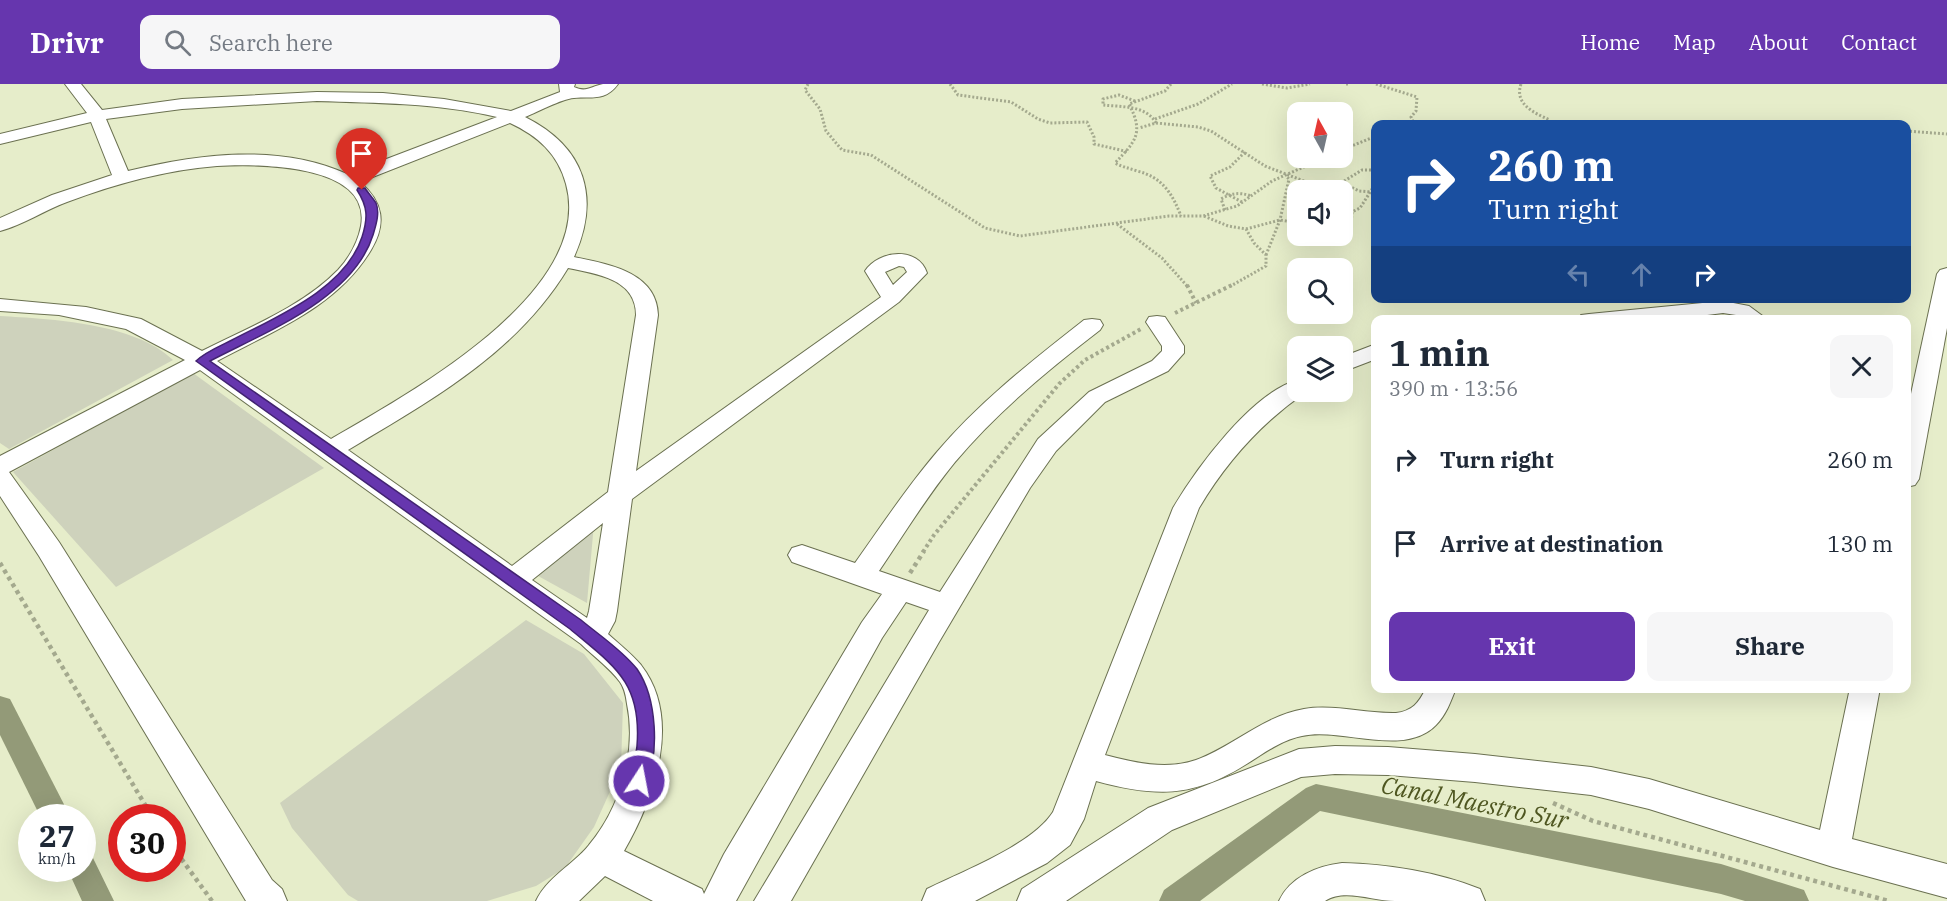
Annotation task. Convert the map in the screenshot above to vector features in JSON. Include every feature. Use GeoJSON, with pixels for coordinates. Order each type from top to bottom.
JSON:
{"type":"FeatureCollection","features":[{"type":"Feature","properties":{"kind":"street"},"geometry":{"type":"LineString","coordinates":[[73,84],[89,101],[96,114],[122,178]]}},
{"type":"Feature","properties":{"kind":"street"},"geometry":{"type":"LineString","coordinates":[[348,180],[510,117],[570,89],[595,93],[610,84]]}},
{"type":"Feature","properties":{"kind":"street"},"geometry":{"type":"LineString","coordinates":[[0,139],[96,114],[220,92],[327,85],[391,88],[446,95],[481,104],[535,130],[556,147],[576,183],[579,198],[573,237],[563,261],[526,311],[490,346],[444,381],[330,450]]}},
{"type":"Feature","properties":{"kind":"street"},"geometry":{"type":"LineString","coordinates":[[0,225],[59,199],[122,178],[174,168],[248,160],[305,166],[348,180],[362,190],[371,204],[372,219],[363,248],[351,268],[333,285],[298,310],[0,466]]}},
{"type":"Feature","properties":{"kind":"street"},"geometry":{"type":"LineString","coordinates":[[563,261],[604,270],[628,281],[646,301],[647,315],[603,611],[601,621],[591,636]]}},
{"type":"Feature","properties":{"kind":"street"},"geometry":{"type":"LineString","coordinates":[[1911,454],[1947,274]]}},
{"type":"Feature","properties":{"kind":"street"},"geometry":{"type":"LineString","coordinates":[[513,580],[622,494],[892,298]]}},
{"type":"Feature","properties":{"kind":"street"},"geometry":{"type":"LineString","coordinates":[[0,305],[58,309],[148,329],[202,361],[513,580],[591,636],[631,674],[640,692],[646,720],[645,747],[639,781],[625,818],[601,857],[567,898]]}},
{"type":"Feature","properties":{"kind":"street"},"geometry":{"type":"LineString","coordinates":[[1666,315],[1723,307],[1742,310],[1750,315]]}},
{"type":"Feature","properties":{"kind":"street"},"geometry":{"type":"LineString","coordinates":[[772,901],[946,605],[1047,446],[1098,397],[1160,366],[1173,353],[1173,346],[1157,322]]}},
{"type":"Feature","properties":{"kind":"street"},"geometry":{"type":"LineString","coordinates":[[861,576],[920,490],[975,425],[1027,375],[1092,325]]}},
{"type":"Feature","properties":{"kind":"street"},"geometry":{"type":"LineString","coordinates":[[1353,360],[1371,353]]}},
{"type":"Feature","properties":{"kind":"street"},"geometry":{"type":"LineString","coordinates":[[940,901],[1035,852],[1058,834],[1067,819],[1086,764],[1179,527],[1201,482],[1240,432],[1274,402],[1287,394]]}},
{"type":"Feature","properties":{"kind":"street"},"geometry":{"type":"LineString","coordinates":[[0,477],[49,549],[260,892],[269,901]]}},
{"type":"Feature","properties":{"kind":"street"},"geometry":{"type":"LineString","coordinates":[[802,555],[899,591],[946,605]]}},
{"type":"Feature","properties":{"kind":"street"},"geometry":{"type":"LineString","coordinates":[[718,901],[736,865],[872,630],[899,591]]}},
{"type":"Feature","properties":{"kind":"street"},"geometry":{"type":"LineString","coordinates":[[1086,764],[1159,780],[1182,778],[1208,769],[1282,729],[1305,722],[1330,721],[1379,726],[1408,725],[1429,712],[1438,693]]}},
{"type":"Feature","properties":{"kind":"street"},"geometry":{"type":"LineString","coordinates":[[1833,850],[1864,693]]}},
{"type":"Feature","properties":{"kind":"street"},"geometry":{"type":"LineString","coordinates":[[1035,901],[1160,819],[1299,763],[1335,760],[1464,767],[1591,781],[1649,794],[1833,850],[1947,881]]}},
{"type":"Feature","properties":{"kind":"street"},"geometry":{"type":"LineString","coordinates":[[601,857],[689,901]]}},
{"type":"Feature","properties":{"kind":"street"},"geometry":{"type":"LineString","coordinates":[[1297,901],[1329,881],[1354,880],[1467,901]]}},
{"type":"Feature","properties":{"kind":"path"},"geometry":{"type":"LineString","coordinates":[[808,84],[805,90],[820,109],[826,131],[842,150],[871,155],[985,228],[1020,236],[1116,223],[1203,216],[1242,202],[1272,180],[1302,168]]}},
{"type":"Feature","properties":{"kind":"path"},"geometry":{"type":"LineString","coordinates":[[950,84],[959,96],[1005,100],[1024,107],[1035,118],[1048,123],[1087,122],[1094,137],[1094,144],[1104,149],[1121,149],[1128,152]]}},
{"type":"Feature","properties":{"kind":"path"},"geometry":{"type":"LineString","coordinates":[[1139,128],[1129,104],[1165,91],[1171,84]]}},
{"type":"Feature","properties":{"kind":"path"},"geometry":{"type":"LineString","coordinates":[[1181,216],[1169,187],[1143,172],[1124,169],[1115,163],[1128,152],[1139,128],[1190,108],[1232,84]]}},
{"type":"Feature","properties":{"kind":"path"},"geometry":{"type":"LineString","coordinates":[[1262,84],[1287,88],[1311,84]]}},
{"type":"Feature","properties":{"kind":"path"},"geometry":{"type":"LineString","coordinates":[[1376,84],[1417,96],[1416,111],[1411,117],[1412,120]]}},
{"type":"Feature","properties":{"kind":"path"},"geometry":{"type":"LineString","coordinates":[[1521,84],[1518,88],[1519,99],[1533,112],[1550,120]]}},
{"type":"Feature","properties":{"kind":"path"},"geometry":{"type":"LineString","coordinates":[[1135,101],[1119,95],[1103,99],[1103,105],[1123,106],[1131,110],[1148,112],[1156,121],[1210,130],[1261,164],[1285,176],[1301,180]]}},
{"type":"Feature","properties":{"kind":"path"},"geometry":{"type":"LineString","coordinates":[[1911,131],[1947,134]]}},
{"type":"Feature","properties":{"kind":"path"},"geometry":{"type":"LineString","coordinates":[[1353,145],[1371,138]]}},
{"type":"Feature","properties":{"kind":"path"},"geometry":{"type":"LineString","coordinates":[[1242,202],[1216,188],[1210,177],[1230,167],[1245,153]]}},
{"type":"Feature","properties":{"kind":"path"},"geometry":{"type":"LineString","coordinates":[[1349,180],[1360,169],[1371,168]]}},
{"type":"Feature","properties":{"kind":"path"},"geometry":{"type":"LineString","coordinates":[[1266,255],[1280,220],[1289,179],[1285,176]]}},
{"type":"Feature","properties":{"kind":"path"},"geometry":{"type":"LineString","coordinates":[[1353,189],[1359,192],[1371,192]]}},
{"type":"Feature","properties":{"kind":"path"},"geometry":{"type":"LineString","coordinates":[[1353,212],[1360,208],[1371,192]]}},
{"type":"Feature","properties":{"kind":"path"},"geometry":{"type":"LineString","coordinates":[[1225,210],[1221,199],[1227,194],[1244,193],[1252,196]]}},
{"type":"Feature","properties":{"kind":"path"},"geometry":{"type":"LineString","coordinates":[[1246,229],[1280,220],[1287,221]]}},
{"type":"Feature","properties":{"kind":"path"},"geometry":{"type":"LineString","coordinates":[[1116,223],[1172,265],[1192,291],[1196,303]]}},
{"type":"Feature","properties":{"kind":"path"},"geometry":{"type":"LineString","coordinates":[[0,562],[145,804]]}},
{"type":"Feature","properties":{"kind":"path"},"geometry":{"type":"LineString","coordinates":[[1550,802],[1593,821],[1889,901]]}},
{"type":"Feature","properties":{"kind":"path"},"geometry":{"type":"LineString","coordinates":[[186,865],[212,901]]}},
{"type":"Feature","properties":{"kind":"green space"},"geometry":{"type":"Polygon","coordinates":[[[0,316],[67,321],[115,331],[157,348],[173,360],[9,449],[0,443],[0,316]]]}},
{"type":"Feature","properties":{"kind":"green space"},"geometry":{"type":"Polygon","coordinates":[[[193,373],[324,468],[116,587],[13,472],[193,373]]]}},
{"type":"Feature","properties":{"kind":"green space"},"geometry":{"type":"Polygon","coordinates":[[[594,523],[587,603],[531,572],[594,523]]]}},
{"type":"Feature","properties":{"kind":"green space"},"geometry":{"type":"Polygon","coordinates":[[[526,620],[584,654],[623,703],[621,767],[594,827],[565,868],[536,886],[487,901],[358,901],[348,895],[292,828],[280,803],[526,620]]]}},
{"type":"Feature","properties":{"kind":"waterway","name":"Canal Maestro Sur"},"geometry":{"type":"LineString","coordinates":[[0,707],[49,804]]}},
{"type":"Feature","properties":{"kind":"waterway","name":"Canal Maestro Sur"},"geometry":{"type":"LineString","coordinates":[[1175,901],[1316,797],[1721,879],[1793,901]]}},
{"type":"Feature","properties":{"kind":"waterway","name":"Canal Maestro Sur"},"geometry":{"type":"LineString","coordinates":[[89,882],[98,901]]}},
{"type":"Feature","properties":{"kind":"route"},"geometry":{"type":"LineString","coordinates":[[362,190],[371,204],[372,219],[363,248],[351,268],[333,285],[298,310],[202,361],[591,636],[616,658],[631,674],[640,692],[646,720],[645,747],[639,781]]}}]}
